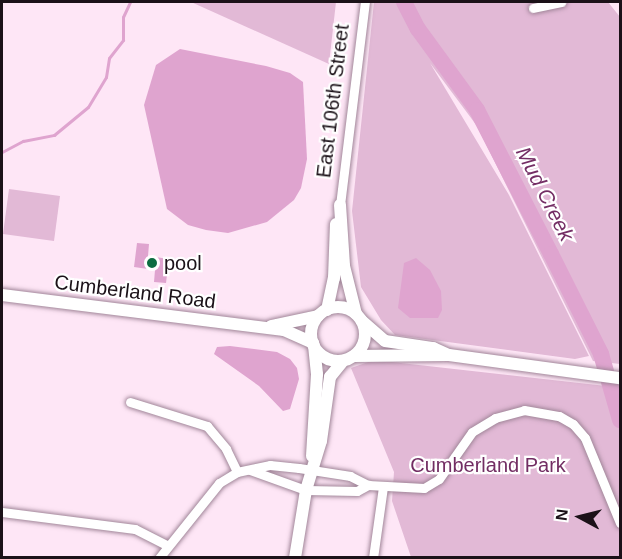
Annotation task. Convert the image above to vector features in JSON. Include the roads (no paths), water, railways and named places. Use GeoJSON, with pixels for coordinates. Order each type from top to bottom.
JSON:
{"type":"FeatureCollection","features":[{"type":"Feature","properties":{"kind":"main road","name":"East 106th Street"},"geometry":{"type":"LineString","coordinates":[[322,313],[334,278],[334,230],[340,205]]}},
{"type":"Feature","properties":{"kind":"main road","name":"East 106th Street"},"geometry":{"type":"LineString","coordinates":[[340,205],[344,266],[359,317]]}},
{"type":"Feature","properties":{"kind":"main road","name":"Cumberland Road"},"geometry":{"type":"LineString","coordinates":[[2,296],[264,327],[292,332],[313,345]]}},
{"type":"Feature","properties":{"kind":"main road"},"geometry":{"type":"LineString","coordinates":[[311,469],[317,374],[312,329],[322,313],[343,308],[359,317],[385,341],[433,348],[449,355]]}},
{"type":"Feature","properties":{"kind":"main road","name":"Cumberland Road"},"geometry":{"type":"LineString","coordinates":[[264,327],[322,313]]}},
{"type":"Feature","properties":{"kind":"main road"},"geometry":{"type":"LineString","coordinates":[[295,558],[306,490],[321,441],[330,377],[363,344],[359,317]]}},
{"type":"Feature","properties":{"kind":"main road"},"geometry":{"type":"LineString","coordinates":[[313,345],[326,358],[449,355],[621,378]]}},
{"type":"Feature","properties":{"kind":"street","name":"East 106th Street"},"geometry":{"type":"LineString","coordinates":[[340,205],[365,2]]}},
{"type":"Feature","properties":{"kind":"street"},"geometry":{"type":"LineString","coordinates":[[533,8],[561,2]]}},
{"type":"Feature","properties":{"kind":"street"},"geometry":{"type":"LineString","coordinates":[[130,402],[207,426],[226,449],[237,472]]}},
{"type":"Feature","properties":{"kind":"street"},"geometry":{"type":"LineString","coordinates":[[159,558],[219,483],[237,472],[270,465],[350,476],[368,485],[415,489],[434,484],[478,428],[511,412],[536,411],[566,419],[585,438],[621,522]]}},
{"type":"Feature","properties":{"kind":"street"},"geometry":{"type":"LineString","coordinates":[[250,470],[306,490],[357,491],[368,485]]}},
{"type":"Feature","properties":{"kind":"street"},"geometry":{"type":"LineString","coordinates":[[373,558],[382,487]]}},
{"type":"Feature","properties":{"kind":"street"},"geometry":{"type":"LineString","coordinates":[[2,512],[135,529],[168,546]]}},
{"type":"Feature","properties":{"kind":"waterway"},"geometry":{"type":"LineString","coordinates":[[2,152],[23,141],[54,135],[88,107],[106,77],[109,58],[123,40],[123,17],[130,2]]}},
{"type":"Feature","properties":{"kind":"waterway","name":"Mud Creek"},"geometry":{"type":"LineString","coordinates":[[404,2],[418,29],[477,110],[601,354],[620,420]]}},
{"type":"Feature","properties":{"kind":"place","name":"pool"},"geometry":{"type":"Point","coordinates":[152,263]}},
{"type":"Feature","properties":{"kind":"park label","name":"Cumberland Park"},"geometry":{"type":"Point","coordinates":[488,465]}}]}
